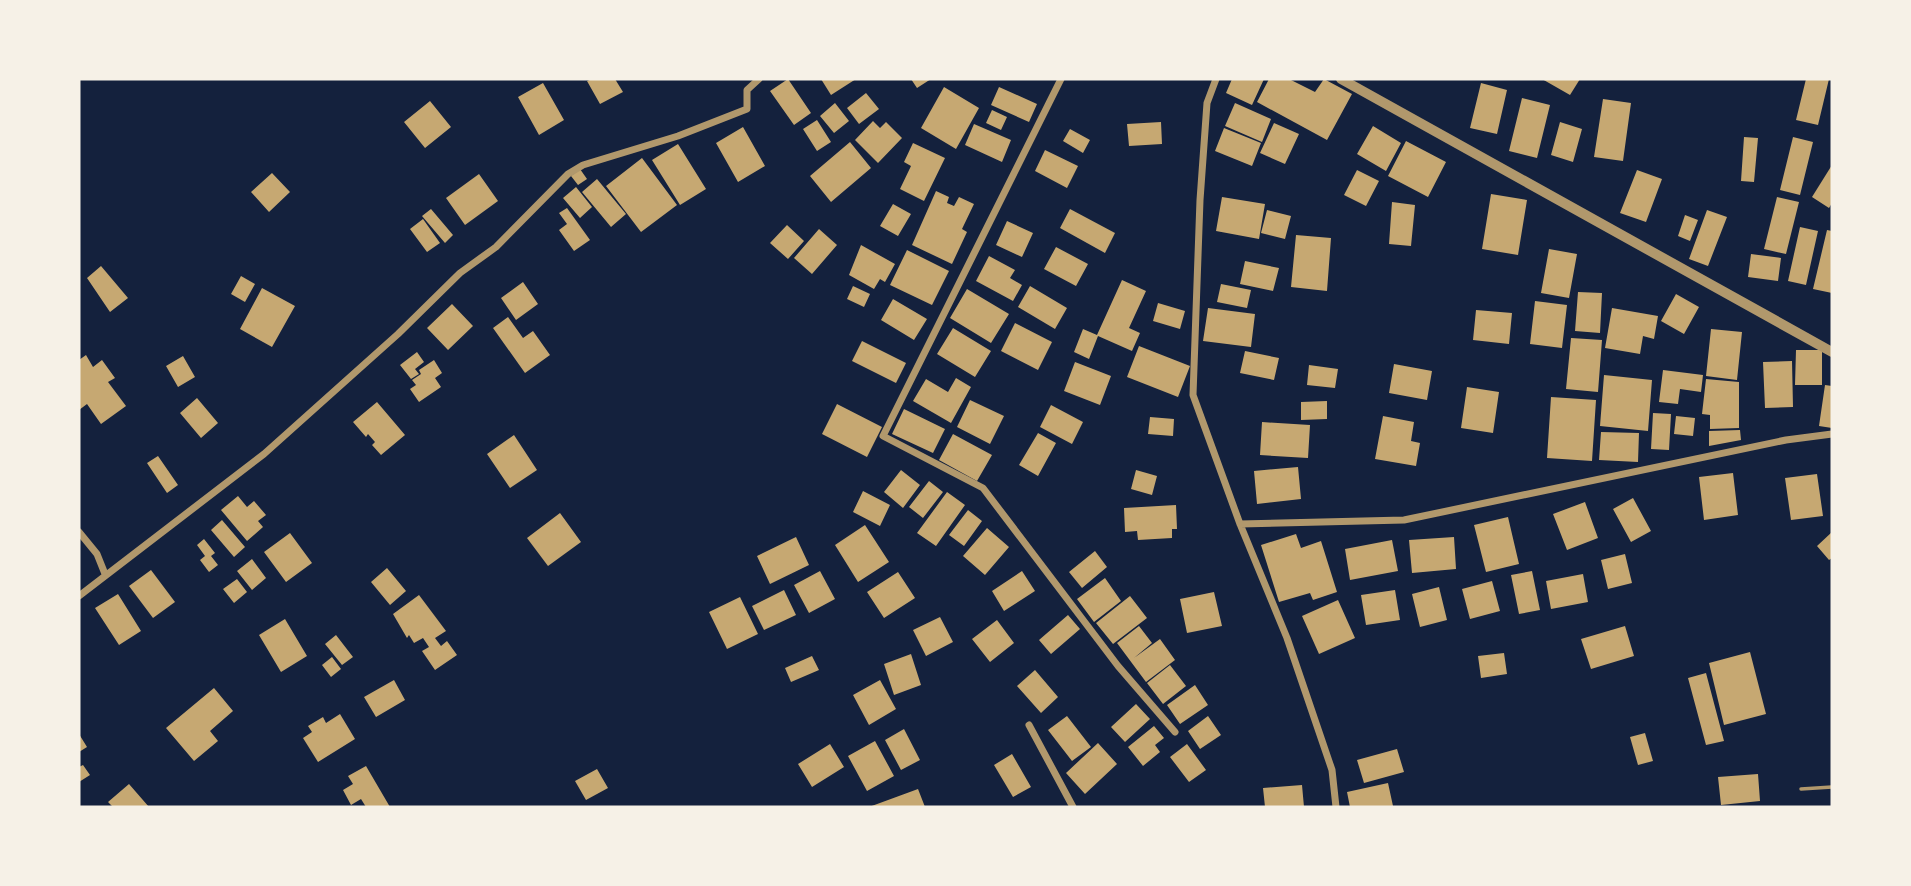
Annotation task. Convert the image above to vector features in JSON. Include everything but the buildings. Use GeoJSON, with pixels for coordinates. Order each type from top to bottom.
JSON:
{"type":"FeatureCollection","features":[{"type":"Feature","properties":{"kind":"street"},"geometry":{"type":"LineString","coordinates":[[79,596],[264,454],[398,334],[460,273],[496,247],[568,174],[583,165],[678,136],[747,109],[747,90],[759,79]]}},
{"type":"Feature","properties":{"kind":"street"},"geometry":{"type":"LineString","coordinates":[[1061,79],[883,436],[983,488],[1118,666],[1175,732]]}},
{"type":"Feature","properties":{"kind":"street"},"geometry":{"type":"LineString","coordinates":[[1216,79],[1208,103],[1200,200],[1193,395],[1240,524],[1287,638],[1332,770],[1336,807]]}},
{"type":"Feature","properties":{"kind":"street"},"geometry":{"type":"LineString","coordinates":[[1341,79],[1832,352]]}},
{"type":"Feature","properties":{"kind":"street"},"geometry":{"type":"LineString","coordinates":[[1240,524],[1404,520],[1786,440],[1832,434]]}},
{"type":"Feature","properties":{"kind":"street"},"geometry":{"type":"LineString","coordinates":[[79,532],[97,554],[105,575]]}},
{"type":"Feature","properties":{"kind":"street"},"geometry":{"type":"LineString","coordinates":[[1029,725],[1073,807]]}},
{"type":"Feature","properties":{"kind":"lane"},"geometry":{"type":"LineString","coordinates":[[1801,789],[1832,787]]}}]}
